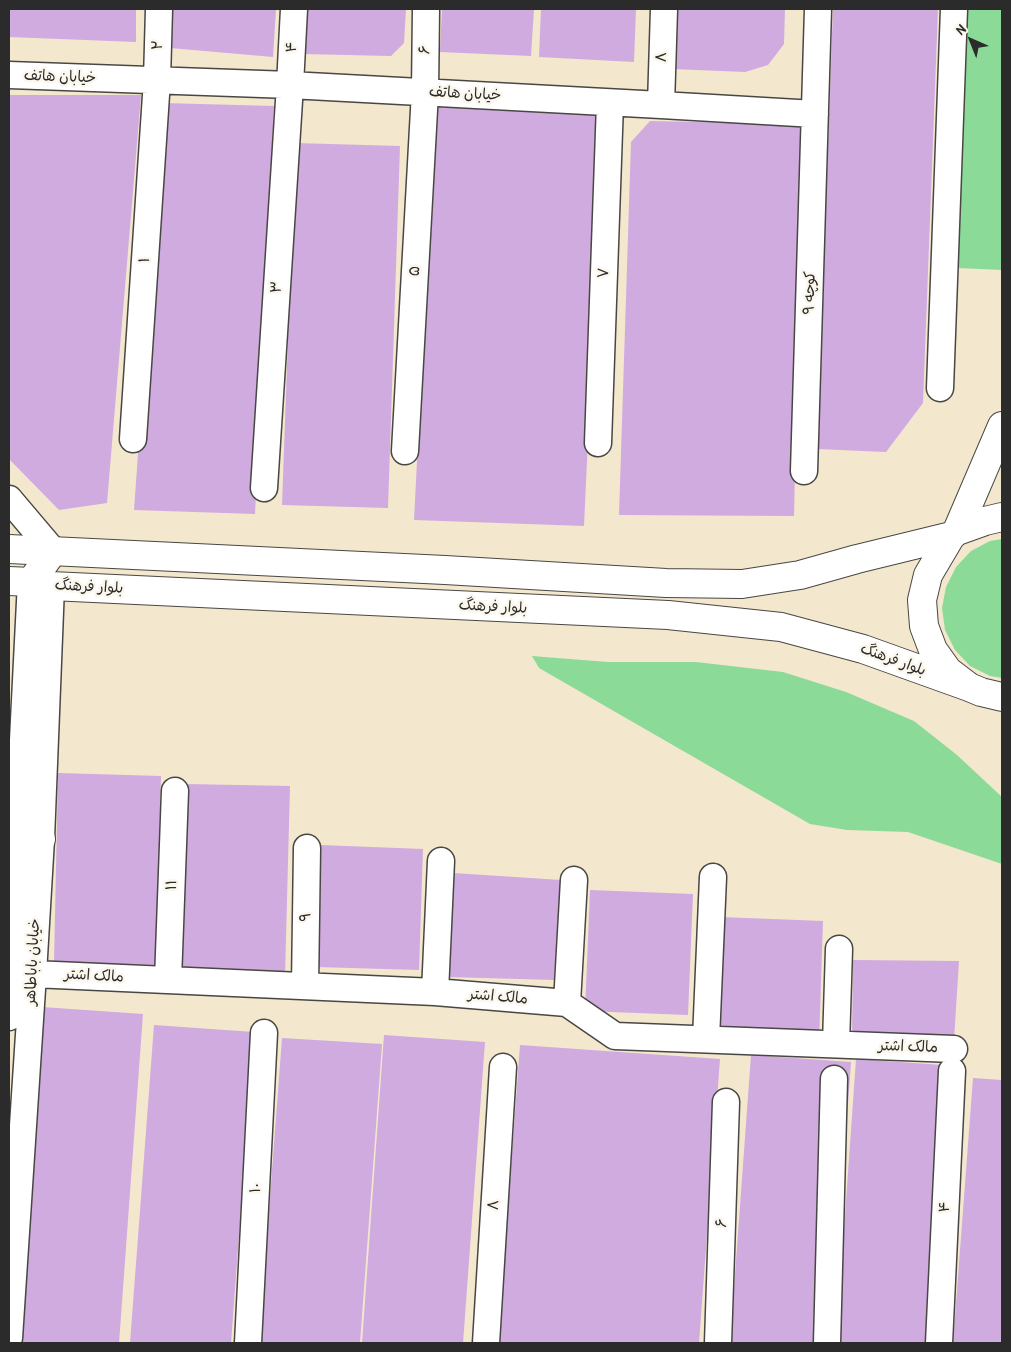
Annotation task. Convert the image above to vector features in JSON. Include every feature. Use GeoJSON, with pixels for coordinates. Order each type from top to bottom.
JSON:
{"type":"FeatureCollection","features":[{"type":"Feature","properties":{"kind":"main road"},"geometry":{"type":"LineString","coordinates":[[1002,426],[954,533],[928,575],[922,600],[924,626],[933,650],[948,671],[984,692],[1002,715]]}},
{"type":"Feature","properties":{"kind":"main road"},"geometry":{"type":"LineString","coordinates":[[9,549],[445,570],[666,583],[742,584],[800,575],[954,533],[985,521],[1002,517]]}},
{"type":"Feature","properties":{"kind":"main road"},"geometry":{"type":"LineString","coordinates":[[30,583],[52,551]]}},
{"type":"Feature","properties":{"kind":"main road","name":"بلوار فرهنگ"},"geometry":{"type":"LineString","coordinates":[[30,583],[668,615],[781,627],[863,649],[984,692]]}},
{"type":"Feature","properties":{"kind":"street","name":"۲"},"geometry":{"type":"LineString","coordinates":[[157,80],[159,9]]}},
{"type":"Feature","properties":{"kind":"street","name":"۴"},"geometry":{"type":"LineString","coordinates":[[290,85],[294,9]]}},
{"type":"Feature","properties":{"kind":"street","name":"۶"},"geometry":{"type":"LineString","coordinates":[[424,92],[426,9]]}},
{"type":"Feature","properties":{"kind":"street","name":"۸"},"geometry":{"type":"LineString","coordinates":[[661,105],[664,9]]}},
{"type":"Feature","properties":{"kind":"street"},"geometry":{"type":"LineString","coordinates":[[815,114],[818,9]]}},
{"type":"Feature","properties":{"kind":"street"},"geometry":{"type":"LineString","coordinates":[[940,388],[954,9]]}},
{"type":"Feature","properties":{"kind":"street","name":"خیابان هاتف"},"geometry":{"type":"LineString","coordinates":[[9,75],[290,85],[815,114]]}},
{"type":"Feature","properties":{"kind":"street","name":"۱"},"geometry":{"type":"LineString","coordinates":[[133,439],[157,80]]}},
{"type":"Feature","properties":{"kind":"street","name":"۳"},"geometry":{"type":"LineString","coordinates":[[264,488],[290,85]]}},
{"type":"Feature","properties":{"kind":"street","name":"۵"},"geometry":{"type":"LineString","coordinates":[[406,450],[424,92]]}},
{"type":"Feature","properties":{"kind":"street","name":"۷"},"geometry":{"type":"LineString","coordinates":[[598,443],[610,103]]}},
{"type":"Feature","properties":{"kind":"street","name":"کوچه ۹"},"geometry":{"type":"LineString","coordinates":[[804,471],[815,114]]}},
{"type":"Feature","properties":{"kind":"street"},"geometry":{"type":"LineString","coordinates":[[9,499],[52,551]]}},
{"type":"Feature","properties":{"kind":"street","name":"خیابان باباطاهر"},"geometry":{"type":"LineString","coordinates":[[9,1017],[22,847],[30,583]]}},
{"type":"Feature","properties":{"kind":"street","name":"۱۱"},"geometry":{"type":"LineString","coordinates":[[168,980],[175,791]]}},
{"type":"Feature","properties":{"kind":"street","name":"خیابان باباطاهر"},"geometry":{"type":"LineString","coordinates":[[9,1338],[33,974],[22,847]]}},
{"type":"Feature","properties":{"kind":"street","name":"۹"},"geometry":{"type":"LineString","coordinates":[[306,986],[307,848]]}},
{"type":"Feature","properties":{"kind":"street"},"geometry":{"type":"LineString","coordinates":[[435,992],[441,862]]}},
{"type":"Feature","properties":{"kind":"street"},"geometry":{"type":"LineString","coordinates":[[706,1039],[713,876]]}},
{"type":"Feature","properties":{"kind":"street"},"geometry":{"type":"LineString","coordinates":[[567,1003],[574,880]]}},
{"type":"Feature","properties":{"kind":"street"},"geometry":{"type":"LineString","coordinates":[[836,1044],[839,948]]}},
{"type":"Feature","properties":{"kind":"street","name":"مالک اشتر"},"geometry":{"type":"LineString","coordinates":[[33,974],[435,992],[567,1003],[615,1036],[836,1044],[953,1060]]}},
{"type":"Feature","properties":{"kind":"street","name":"۱۰"},"geometry":{"type":"LineString","coordinates":[[248,1343],[264,1033]]}},
{"type":"Feature","properties":{"kind":"street","name":"۴"},"geometry":{"type":"LineString","coordinates":[[939,1343],[953,1060]]}},
{"type":"Feature","properties":{"kind":"street","name":"۸"},"geometry":{"type":"LineString","coordinates":[[486,1343],[503,1067]]}},
{"type":"Feature","properties":{"kind":"street"},"geometry":{"type":"LineString","coordinates":[[827,1343],[834,1079]]}},
{"type":"Feature","properties":{"kind":"street","name":"۶"},"geometry":{"type":"LineString","coordinates":[[718,1343],[726,1102]]}},
{"type":"Feature","properties":{"kind":"green space"},"geometry":{"type":"Polygon","coordinates":[[[967,9],[1002,9],[1002,270],[958,268],[967,9]]]}},
{"type":"Feature","properties":{"kind":"green space"},"geometry":{"type":"Polygon","coordinates":[[[1002,539],[1002,678],[990,676],[970,666],[955,650],[945,630],[942,608],[946,587],[956,567],[971,551],[990,541],[1002,539]]]}},
{"type":"Feature","properties":{"kind":"green space"},"geometry":{"type":"Polygon","coordinates":[[[532,656],[608,662],[696,662],[783,672],[846,692],[914,721],[957,755],[1002,797],[1002,864],[908,832],[847,830],[810,824],[539,668],[532,656]]]}},
{"type":"Feature","properties":{"kind":"building"},"geometry":{"type":"Polygon","coordinates":[[[9,9],[136,9],[136,42],[9,37],[9,9]]]}},
{"type":"Feature","properties":{"kind":"building"},"geometry":{"type":"Polygon","coordinates":[[[171,9],[276,9],[273,57],[170,48],[171,9]]]}},
{"type":"Feature","properties":{"kind":"building"},"geometry":{"type":"Polygon","coordinates":[[[304,9],[406,9],[404,43],[391,56],[302,54],[304,9]]]}},
{"type":"Feature","properties":{"kind":"building"},"geometry":{"type":"Polygon","coordinates":[[[442,9],[534,9],[531,56],[440,52],[442,9]]]}},
{"type":"Feature","properties":{"kind":"building"},"geometry":{"type":"Polygon","coordinates":[[[541,9],[636,9],[634,62],[539,57],[541,9]]]}},
{"type":"Feature","properties":{"kind":"building"},"geometry":{"type":"Polygon","coordinates":[[[676,9],[785,9],[784,44],[768,65],[745,72],[672,69],[676,9]]]}},
{"type":"Feature","properties":{"kind":"building"},"geometry":{"type":"Polygon","coordinates":[[[833,9],[938,9],[923,403],[886,452],[817,449],[833,9]]]}},
{"type":"Feature","properties":{"kind":"building"},"geometry":{"type":"Polygon","coordinates":[[[9,95],[141,95],[107,503],[59,510],[9,459],[9,95]]]}},
{"type":"Feature","properties":{"kind":"building"},"geometry":{"type":"Polygon","coordinates":[[[163,103],[274,106],[255,514],[134,510],[163,103]]]}},
{"type":"Feature","properties":{"kind":"building"},"geometry":{"type":"Polygon","coordinates":[[[435,107],[603,115],[584,526],[414,520],[435,107]]]}},
{"type":"Feature","properties":{"kind":"building"},"geometry":{"type":"Polygon","coordinates":[[[650,121],[803,124],[794,516],[619,515],[631,142],[650,121]]]}},
{"type":"Feature","properties":{"kind":"building"},"geometry":{"type":"Polygon","coordinates":[[[295,143],[400,146],[388,508],[282,505],[295,143]]]}},
{"type":"Feature","properties":{"kind":"building"},"geometry":{"type":"Polygon","coordinates":[[[58,773],[161,776],[156,965],[54,963],[58,773]]]}},
{"type":"Feature","properties":{"kind":"building"},"geometry":{"type":"Polygon","coordinates":[[[187,784],[290,786],[285,976],[182,974],[187,784]]]}},
{"type":"Feature","properties":{"kind":"building"},"geometry":{"type":"Polygon","coordinates":[[[321,845],[423,849],[419,970],[316,967],[321,845]]]}},
{"type":"Feature","properties":{"kind":"building"},"geometry":{"type":"Polygon","coordinates":[[[453,873],[561,880],[554,980],[448,977],[453,873]]]}},
{"type":"Feature","properties":{"kind":"building"},"geometry":{"type":"Polygon","coordinates":[[[590,890],[693,894],[688,1015],[585,1011],[590,890]]]}},
{"type":"Feature","properties":{"kind":"building"},"geometry":{"type":"Polygon","coordinates":[[[721,917],[823,921],[819,1042],[716,1039],[721,917]]]}},
{"type":"Feature","properties":{"kind":"building"},"geometry":{"type":"Polygon","coordinates":[[[853,960],[959,961],[954,1040],[852,1036],[853,960]]]}},
{"type":"Feature","properties":{"kind":"building"},"geometry":{"type":"Polygon","coordinates":[[[42,1007],[143,1014],[119,1343],[18,1343],[42,1007]]]}},
{"type":"Feature","properties":{"kind":"building"},"geometry":{"type":"Polygon","coordinates":[[[154,1025],[254,1032],[231,1343],[130,1343],[154,1025]]]}},
{"type":"Feature","properties":{"kind":"building"},"geometry":{"type":"Polygon","coordinates":[[[384,1035],[485,1042],[463,1343],[362,1343],[384,1035]]]}},
{"type":"Feature","properties":{"kind":"building"},"geometry":{"type":"Polygon","coordinates":[[[282,1038],[382,1044],[360,1343],[259,1343],[282,1038]]]}},
{"type":"Feature","properties":{"kind":"building"},"geometry":{"type":"Polygon","coordinates":[[[520,1045],[720,1059],[699,1343],[498,1343],[520,1045]]]}},
{"type":"Feature","properties":{"kind":"building"},"geometry":{"type":"Polygon","coordinates":[[[751,1055],[851,1062],[831,1343],[730,1343],[751,1055]]]}},
{"type":"Feature","properties":{"kind":"building"},"geometry":{"type":"Polygon","coordinates":[[[856,1059],[957,1066],[937,1343],[836,1343],[856,1059]]]}},
{"type":"Feature","properties":{"kind":"building"},"geometry":{"type":"Polygon","coordinates":[[[973,1078],[1002,1080],[1002,1343],[953,1343],[973,1078]]]}}]}
